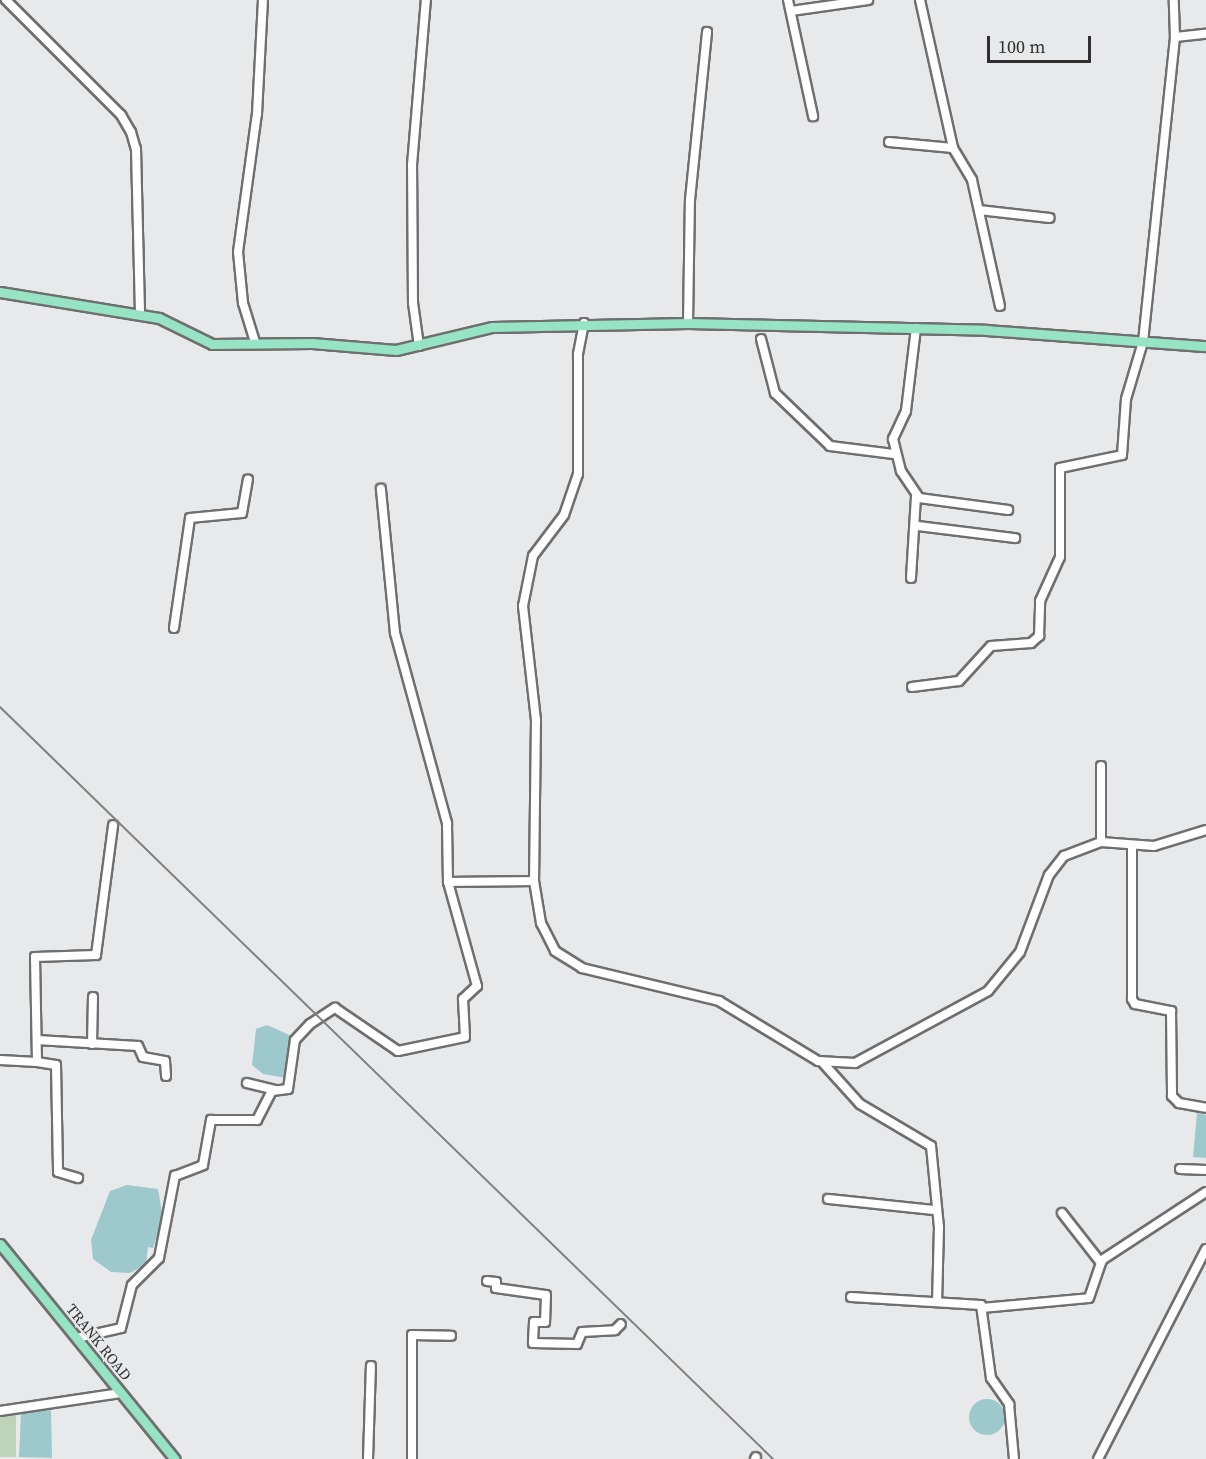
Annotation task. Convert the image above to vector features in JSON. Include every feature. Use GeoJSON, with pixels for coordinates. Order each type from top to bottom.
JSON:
{"type":"FeatureCollection","features":[{"type":"Feature","properties":{"kind":"main road"},"geometry":{"type":"LineString","coordinates":[[0,292],[140,314],[202,343],[255,342],[374,351],[419,346],[492,327],[584,323],[916,328],[1206,346]]}},
{"type":"Feature","properties":{"kind":"main road","name":"TRANK ROAD"},"geometry":{"type":"LineString","coordinates":[[0,1244],[175,1459]]}},
{"type":"Feature","properties":{"kind":"street"},"geometry":{"type":"LineString","coordinates":[[6,0],[121,115],[131,132],[136,149],[140,314]]}},
{"type":"Feature","properties":{"kind":"street"},"geometry":{"type":"LineString","coordinates":[[255,342],[238,252],[250,175],[263,0]]}},
{"type":"Feature","properties":{"kind":"street"},"geometry":{"type":"LineString","coordinates":[[419,346],[412,303],[412,165],[426,0]]}},
{"type":"Feature","properties":{"kind":"street"},"geometry":{"type":"LineString","coordinates":[[788,0],[813,116]]}},
{"type":"Feature","properties":{"kind":"street"},"geometry":{"type":"LineString","coordinates":[[790,11],[868,0]]}},
{"type":"Feature","properties":{"kind":"street"},"geometry":{"type":"LineString","coordinates":[[920,0],[953,148],[972,180],[1000,306]]}},
{"type":"Feature","properties":{"kind":"street"},"geometry":{"type":"LineString","coordinates":[[912,687],[959,681],[990,646],[1031,643],[1041,633],[1040,602],[1059,557],[1060,468],[1122,455],[1126,399],[1143,342],[1175,37],[1174,0]]}},
{"type":"Feature","properties":{"kind":"street"},"geometry":{"type":"LineString","coordinates":[[688,323],[690,200],[707,32]]}},
{"type":"Feature","properties":{"kind":"street"},"geometry":{"type":"LineString","coordinates":[[1175,37],[1206,34]]}},
{"type":"Feature","properties":{"kind":"street"},"geometry":{"type":"LineString","coordinates":[[889,142],[953,148]]}},
{"type":"Feature","properties":{"kind":"street"},"geometry":{"type":"LineString","coordinates":[[979,210],[1050,218]]}},
{"type":"Feature","properties":{"kind":"street"},"geometry":{"type":"LineString","coordinates":[[584,323],[578,354],[578,474],[564,514],[533,556],[523,606],[536,720],[534,881],[541,923],[555,951],[567,959],[648,986],[719,1001],[823,1063],[860,1104],[930,1144],[938,1301]]}},
{"type":"Feature","properties":{"kind":"street"},"geometry":{"type":"LineString","coordinates":[[911,578],[918,526],[916,496],[894,454],[916,328]]}},
{"type":"Feature","properties":{"kind":"street"},"geometry":{"type":"LineString","coordinates":[[761,339],[775,393],[830,446],[894,454]]}},
{"type":"Feature","properties":{"kind":"street"},"geometry":{"type":"LineString","coordinates":[[174,628],[190,518],[242,513],[248,480]]}},
{"type":"Feature","properties":{"kind":"street"},"geometry":{"type":"LineString","coordinates":[[247,1083],[275,1090],[290,1084],[299,1033],[331,1009],[398,1051],[465,1037],[463,999],[477,986],[448,882],[447,823],[395,633],[381,489]]}},
{"type":"Feature","properties":{"kind":"street"},"geometry":{"type":"LineString","coordinates":[[916,496],[1008,510]]}},
{"type":"Feature","properties":{"kind":"street"},"geometry":{"type":"LineString","coordinates":[[918,526],[1015,538]]}},
{"type":"Feature","properties":{"kind":"street"},"geometry":{"type":"LineString","coordinates":[[1101,766],[1101,842]]}},
{"type":"Feature","properties":{"kind":"street"},"geometry":{"type":"LineString","coordinates":[[37,1062],[34,958],[96,955],[113,825]]}},
{"type":"Feature","properties":{"kind":"street"},"geometry":{"type":"LineString","coordinates":[[823,1063],[855,1063],[988,991],[1020,952],[1055,864],[1101,842],[1132,848],[1206,830]]}},
{"type":"Feature","properties":{"kind":"street"},"geometry":{"type":"LineString","coordinates":[[1132,848],[1132,999],[1135,1004],[1171,1011],[1173,1096],[1179,1103],[1206,1108]]}},
{"type":"Feature","properties":{"kind":"street"},"geometry":{"type":"LineString","coordinates":[[448,882],[534,881]]}},
{"type":"Feature","properties":{"kind":"street"},"geometry":{"type":"LineString","coordinates":[[92,1044],[93,997]]}},
{"type":"Feature","properties":{"kind":"street"},"geometry":{"type":"LineString","coordinates":[[37,1040],[141,1047],[143,1057],[165,1061],[166,1076]]}},
{"type":"Feature","properties":{"kind":"street"},"geometry":{"type":"LineString","coordinates":[[0,1060],[57,1065],[58,1172],[78,1178]]}},
{"type":"Feature","properties":{"kind":"street"},"geometry":{"type":"LineString","coordinates":[[77,1338],[121,1328],[132,1285],[159,1258],[174,1176],[203,1165],[211,1120],[257,1120],[275,1090]]}},
{"type":"Feature","properties":{"kind":"street"},"geometry":{"type":"LineString","coordinates":[[1180,1169],[1206,1170]]}},
{"type":"Feature","properties":{"kind":"street"},"geometry":{"type":"LineString","coordinates":[[982,1308],[1089,1298],[1101,1263],[1206,1192]]}},
{"type":"Feature","properties":{"kind":"street"},"geometry":{"type":"LineString","coordinates":[[828,1199],[934,1210]]}},
{"type":"Feature","properties":{"kind":"street"},"geometry":{"type":"LineString","coordinates":[[1062,1213],[1101,1263]]}},
{"type":"Feature","properties":{"kind":"street"},"geometry":{"type":"LineString","coordinates":[[1098,1459],[1206,1249]]}},
{"type":"Feature","properties":{"kind":"street"},"geometry":{"type":"LineString","coordinates":[[487,1281],[496,1282],[496,1288],[546,1295],[544,1322],[534,1322],[534,1343],[577,1344],[582,1332],[615,1330],[621,1324]]}},
{"type":"Feature","properties":{"kind":"street"},"geometry":{"type":"LineString","coordinates":[[851,1297],[975,1302],[982,1308],[991,1378],[1009,1404],[1014,1459]]}},
{"type":"Feature","properties":{"kind":"street"},"geometry":{"type":"LineString","coordinates":[[412,1459],[412,1335],[451,1336]]}},
{"type":"Feature","properties":{"kind":"street"},"geometry":{"type":"LineString","coordinates":[[368,1459],[371,1366]]}},
{"type":"Feature","properties":{"kind":"street"},"geometry":{"type":"LineString","coordinates":[[0,1411],[121,1393]]}},
{"type":"Feature","properties":{"kind":"green space"},"geometry":{"type":"Polygon","coordinates":[[[0,1415],[16,1415],[16,1457],[0,1457],[0,1415]]]}},
{"type":"Feature","properties":{"kind":"water"},"geometry":{"type":"Polygon","coordinates":[[[267,1025],[294,1037],[286,1078],[263,1074],[252,1065],[256,1029],[267,1025]]]}},
{"type":"Feature","properties":{"kind":"water"},"geometry":{"type":"Polygon","coordinates":[[[1197,1113],[1206,1115],[1206,1158],[1193,1157],[1197,1113]]]}},
{"type":"Feature","properties":{"kind":"water"},"geometry":{"type":"Polygon","coordinates":[[[127,1185],[158,1189],[163,1218],[153,1248],[148,1247],[146,1264],[130,1273],[111,1272],[93,1259],[91,1240],[110,1191],[127,1185]]]}},
{"type":"Feature","properties":{"kind":"water"},"geometry":{"type":"Polygon","coordinates":[[[987,1399],[1000,1404],[1005,1417],[1000,1430],[987,1435],[974,1430],[969,1417],[974,1404],[987,1399]]]}},
{"type":"Feature","properties":{"kind":"water"},"geometry":{"type":"Polygon","coordinates":[[[51,1410],[52,1458],[19,1457],[21,1413],[51,1410]]]}},
{"type":"Feature","properties":{"kind":"railway"},"geometry":{"type":"LineString","coordinates":[[0,707],[773,1459]]}}]}
